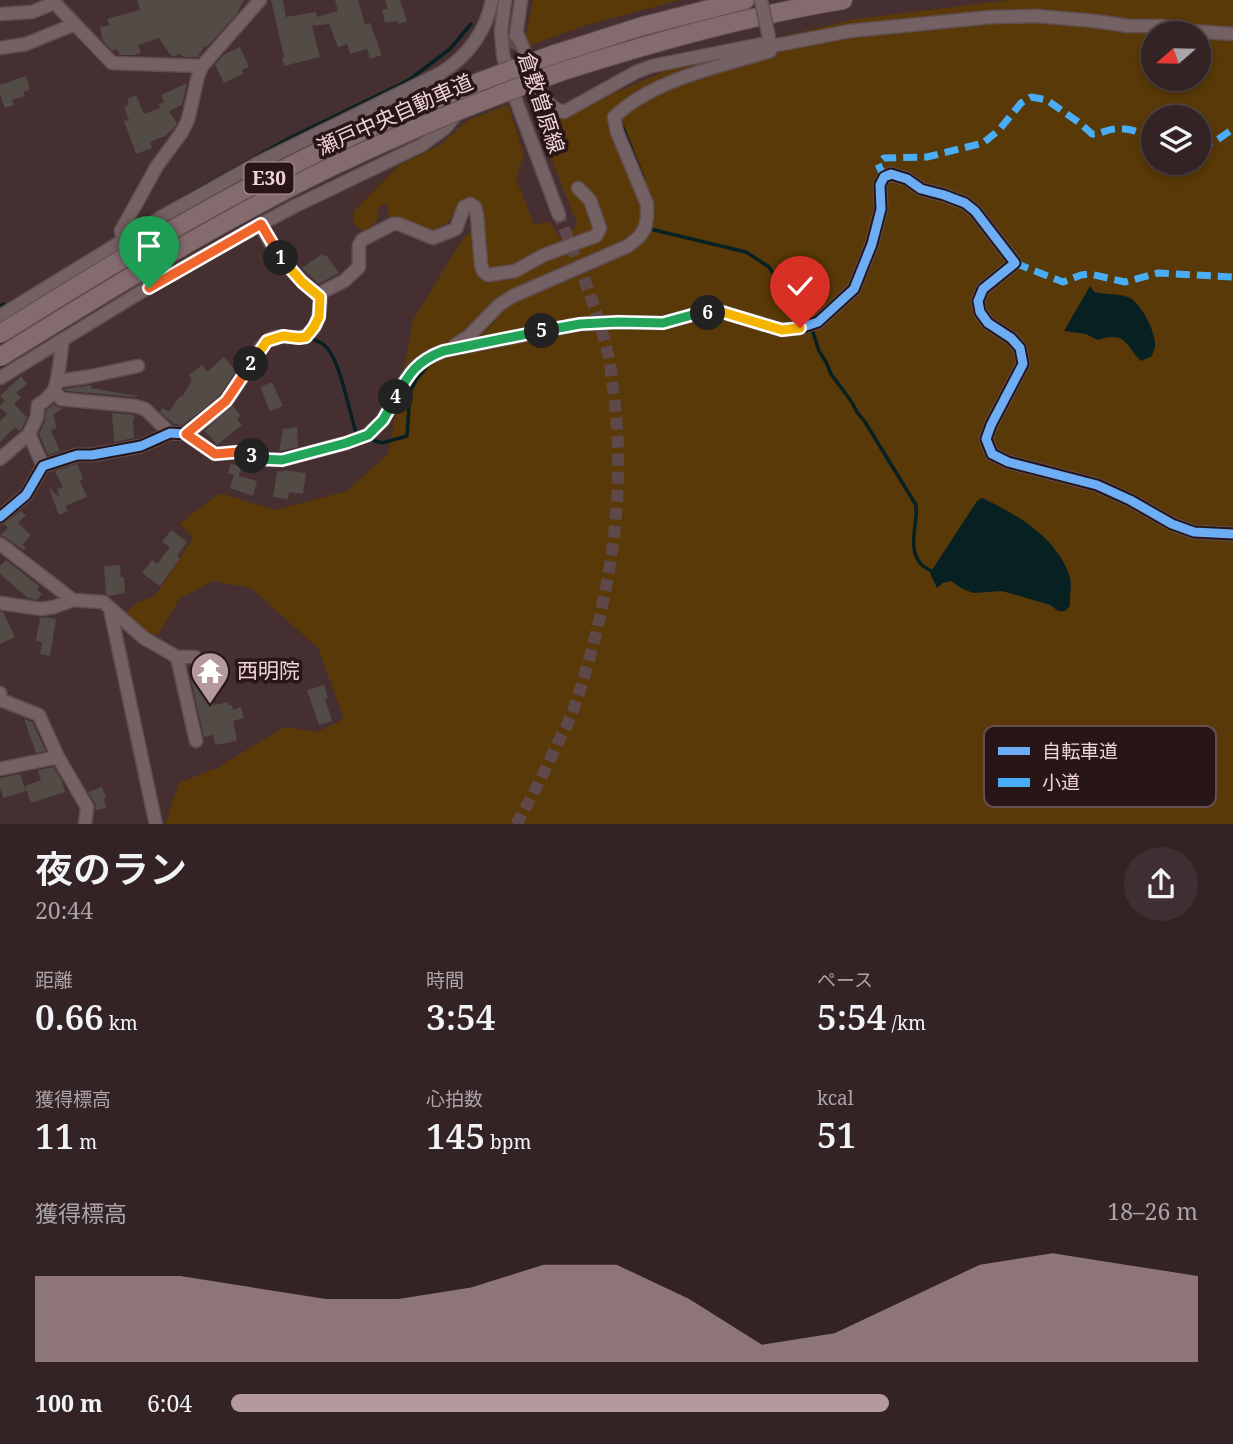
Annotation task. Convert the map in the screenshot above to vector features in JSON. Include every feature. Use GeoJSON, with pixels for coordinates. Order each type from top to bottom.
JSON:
{"type":"FeatureCollection","features":[{"type":"Feature","properties":{"kind":"highway","name":"瀬戸中央自動車道"},"geometry":{"type":"LineString","coordinates":[[0,334],[136,250],[215,206],[321,151],[420,106],[555,54],[643,26],[745,0]]}},
{"type":"Feature","properties":{"kind":"highway","name":"瀬戸中央自動車道"},"geometry":{"type":"LineString","coordinates":[[0,357],[202,236],[329,168],[402,134],[478,102],[648,45],[726,24],[843,0]]}},
{"type":"Feature","properties":{"kind":"street"},"geometry":{"type":"LineString","coordinates":[[0,316],[163,216],[258,163],[441,73],[461,58],[480,36],[492,0]]}},
{"type":"Feature","properties":{"kind":"street","name":"倉敷曽原線"},"geometry":{"type":"LineString","coordinates":[[505,0],[501,31],[508,79],[559,215]]}},
{"type":"Feature","properties":{"kind":"street"},"geometry":{"type":"LineString","coordinates":[[521,0],[516,35],[542,97],[555,109],[564,112],[652,66],[770,41]]}},
{"type":"Feature","properties":{"kind":"street"},"geometry":{"type":"LineString","coordinates":[[450,350],[513,296],[628,246],[639,237],[645,228],[647,204],[617,132],[614,117],[628,104],[673,82],[770,51],[761,0]]}},
{"type":"Feature","properties":{"kind":"street"},"geometry":{"type":"LineString","coordinates":[[0,14],[32,12],[53,1],[112,63],[202,66]]}},
{"type":"Feature","properties":{"kind":"street"},"geometry":{"type":"LineString","coordinates":[[149,288],[123,240],[121,231],[188,120],[202,66],[258,1]]}},
{"type":"Feature","properties":{"kind":"street"},"geometry":{"type":"LineString","coordinates":[[770,41],[777,46],[850,32],[991,17],[1037,16],[1233,34]]}},
{"type":"Feature","properties":{"kind":"street"},"geometry":{"type":"LineString","coordinates":[[0,48],[26,44],[75,24]]}},
{"type":"Feature","properties":{"kind":"street"},"geometry":{"type":"LineString","coordinates":[[0,378],[261,224],[422,145],[445,128],[497,68]]}},
{"type":"Feature","properties":{"kind":"street"},"geometry":{"type":"LineString","coordinates":[[0,517],[26,495],[43,466],[77,455],[141,446],[170,433],[186,434],[215,454],[238,452],[259,459],[282,460],[368,435],[383,420],[414,368],[429,357],[450,350],[580,324],[663,323],[699,313],[722,312],[782,330],[818,322],[854,289],[872,244],[881,209],[880,185],[884,177],[891,174],[907,179],[921,189],[965,203],[975,211],[1015,263],[983,289],[978,301],[980,312],[988,323],[1011,338],[1020,348],[1023,364],[986,439],[992,454],[1008,462],[1097,485],[1172,524],[1194,532],[1233,534]]}},
{"type":"Feature","properties":{"kind":"street"},"geometry":{"type":"LineString","coordinates":[[186,434],[226,401],[267,341],[283,336],[306,337],[319,317],[322,292],[344,281],[359,267],[359,245],[362,240],[393,224],[433,238],[456,229],[464,207],[470,204],[475,206],[477,215],[483,271],[488,275],[515,271],[544,255],[596,236],[600,228],[590,200],[578,188]]}},
{"type":"Feature","properties":{"kind":"street"},"geometry":{"type":"LineString","coordinates":[[261,224],[287,265],[320,297]]}},
{"type":"Feature","properties":{"kind":"street"},"geometry":{"type":"LineString","coordinates":[[0,459],[29,434],[37,417],[38,405],[51,394],[56,385],[63,341]]}},
{"type":"Feature","properties":{"kind":"street"},"geometry":{"type":"LineString","coordinates":[[56,385],[138,366]]}},
{"type":"Feature","properties":{"kind":"street"},"geometry":{"type":"LineString","coordinates":[[56,385],[61,399],[145,408],[170,433]]}},
{"type":"Feature","properties":{"kind":"street"},"geometry":{"type":"LineString","coordinates":[[29,434],[43,466]]}},
{"type":"Feature","properties":{"kind":"street"},"geometry":{"type":"LineString","coordinates":[[0,544],[72,600]]}},
{"type":"Feature","properties":{"kind":"street"},"geometry":{"type":"LineString","coordinates":[[0,603],[41,609],[72,600],[103,602],[144,638],[177,657],[195,657]]}},
{"type":"Feature","properties":{"kind":"street"},"geometry":{"type":"LineString","coordinates":[[110,609],[156,824]]}},
{"type":"Feature","properties":{"kind":"street"},"geometry":{"type":"LineString","coordinates":[[177,657],[196,741]]}},
{"type":"Feature","properties":{"kind":"street"},"geometry":{"type":"LineString","coordinates":[[0,693],[1,700],[39,715],[58,757],[87,807],[85,824]]}},
{"type":"Feature","properties":{"kind":"street"},"geometry":{"type":"LineString","coordinates":[[0,769],[58,757]]}},
{"type":"Feature","properties":{"kind":"shaded area"},"geometry":{"type":"Polygon","coordinates":[[[533,0],[680,0],[583,26],[529,46],[526,35],[533,0]]]}},
{"type":"Feature","properties":{"kind":"shaded area"},"geometry":{"type":"Polygon","coordinates":[[[1010,0],[1233,0],[1233,824],[165,824],[179,783],[219,767],[284,727],[317,732],[344,719],[318,648],[251,588],[213,581],[179,599],[159,634],[149,635],[126,613],[136,603],[155,596],[193,538],[180,524],[220,493],[275,510],[347,491],[388,454],[413,320],[463,238],[483,223],[479,201],[472,197],[465,197],[447,223],[432,230],[389,217],[387,203],[378,207],[376,222],[363,231],[354,224],[354,211],[399,165],[440,145],[468,120],[508,105],[524,154],[516,179],[534,224],[550,222],[560,238],[571,233],[577,224],[530,98],[537,95],[539,100],[564,119],[603,98],[679,65],[768,50],[784,36],[856,19],[1010,0]],[[1090,287],[1065,331],[1086,334],[1098,340],[1117,338],[1126,342],[1137,357],[1154,338],[1145,314],[1131,299],[1094,291],[1090,287]],[[983,498],[943,583],[951,581],[974,592],[1012,593],[1058,611],[1070,606],[1070,578],[1056,551],[1035,530],[1010,512],[983,498]]]}},
{"type":"Feature","properties":{"kind":"water"},"geometry":{"type":"Polygon","coordinates":[[[1090,286],[1094,292],[1128,297],[1138,305],[1147,318],[1155,340],[1152,356],[1141,361],[1120,338],[1107,337],[1098,340],[1086,334],[1064,331],[1090,286]]]}},
{"type":"Feature","properties":{"kind":"water"},"geometry":{"type":"Polygon","coordinates":[[[982,498],[1035,529],[1056,551],[1071,581],[1070,606],[1065,611],[1058,611],[1051,605],[1002,591],[973,593],[951,581],[937,588],[930,573],[977,501],[982,498]]]}},
{"type":"Feature","properties":{"kind":"building"},"geometry":{"type":"Polygon","coordinates":[[[137,0],[244,0],[236,15],[206,48],[205,45],[198,57],[184,57],[179,54],[171,56],[159,38],[138,45],[141,53],[120,55],[117,49],[112,51],[103,41],[100,27],[110,25],[107,19],[140,10],[137,0]]]}},
{"type":"Feature","properties":{"kind":"building"},"geometry":{"type":"Polygon","coordinates":[[[271,0],[283,0],[286,17],[316,12],[317,17],[338,11],[335,0],[358,0],[365,24],[370,23],[382,55],[370,59],[367,49],[350,54],[347,44],[338,47],[329,24],[312,26],[320,57],[284,66],[271,0]]]}},
{"type":"Feature","properties":{"kind":"building"},"geometry":{"type":"Polygon","coordinates":[[[385,0],[400,0],[407,21],[398,24],[397,21],[385,23],[382,10],[388,9],[385,0]]]}},
{"type":"Feature","properties":{"kind":"building"},"geometry":{"type":"Polygon","coordinates":[[[240,47],[249,67],[242,70],[243,74],[224,83],[215,65],[223,55],[240,47]]]}},
{"type":"Feature","properties":{"kind":"building"},"geometry":{"type":"Polygon","coordinates":[[[26,76],[30,90],[23,92],[25,96],[12,100],[14,105],[5,108],[0,95],[0,85],[26,76]]]}},
{"type":"Feature","properties":{"kind":"building"},"geometry":{"type":"Polygon","coordinates":[[[187,83],[182,105],[169,111],[177,123],[175,127],[165,136],[150,142],[152,148],[136,154],[124,121],[129,120],[124,107],[129,105],[127,99],[136,95],[144,114],[160,108],[159,104],[164,102],[161,95],[187,83]]]}},
{"type":"Feature","properties":{"kind":"building"},"geometry":{"type":"Polygon","coordinates":[[[322,254],[323,257],[326,255],[339,273],[318,284],[302,268],[322,254]]]}},
{"type":"Feature","properties":{"kind":"building"},"geometry":{"type":"Polygon","coordinates":[[[224,357],[236,371],[221,394],[208,406],[183,425],[174,424],[160,412],[163,408],[169,412],[180,396],[182,397],[192,379],[189,375],[202,365],[207,372],[224,357]]]}},
{"type":"Feature","properties":{"kind":"building"},"geometry":{"type":"Polygon","coordinates":[[[21,376],[27,384],[16,393],[21,397],[14,404],[27,417],[22,429],[19,431],[15,427],[0,442],[0,421],[7,414],[0,408],[5,400],[0,396],[21,376]]]}},
{"type":"Feature","properties":{"kind":"building"},"geometry":{"type":"Polygon","coordinates":[[[272,382],[283,406],[270,411],[260,387],[272,382]]]}},
{"type":"Feature","properties":{"kind":"building"},"geometry":{"type":"Polygon","coordinates":[[[91,385],[91,388],[137,397],[64,389],[91,385]]]}},
{"type":"Feature","properties":{"kind":"building"},"geometry":{"type":"Polygon","coordinates":[[[54,404],[63,408],[53,415],[57,428],[51,430],[60,451],[48,455],[39,434],[46,410],[54,404]]]}},
{"type":"Feature","properties":{"kind":"building"},"geometry":{"type":"Polygon","coordinates":[[[233,406],[241,416],[237,419],[242,425],[217,445],[205,431],[233,406]]]}},
{"type":"Feature","properties":{"kind":"building"},"geometry":{"type":"Polygon","coordinates":[[[112,413],[134,415],[134,438],[114,442],[112,413]]]}},
{"type":"Feature","properties":{"kind":"building"},"geometry":{"type":"Polygon","coordinates":[[[297,427],[298,447],[279,451],[283,429],[297,427]]]}},
{"type":"Feature","properties":{"kind":"building"},"geometry":{"type":"Polygon","coordinates":[[[77,464],[87,497],[65,506],[68,511],[59,515],[49,488],[60,498],[57,489],[63,487],[55,471],[77,464]]]}},
{"type":"Feature","properties":{"kind":"building"},"geometry":{"type":"Polygon","coordinates":[[[231,464],[242,466],[239,476],[257,481],[253,496],[230,488],[234,475],[228,473],[231,464]]]}},
{"type":"Feature","properties":{"kind":"building"},"geometry":{"type":"Polygon","coordinates":[[[277,471],[306,473],[303,494],[289,492],[288,499],[273,497],[277,471]]]}},
{"type":"Feature","properties":{"kind":"building"},"geometry":{"type":"Polygon","coordinates":[[[21,511],[26,515],[18,523],[31,535],[22,545],[26,547],[23,550],[0,535],[8,528],[4,524],[21,511]]]}},
{"type":"Feature","properties":{"kind":"building"},"geometry":{"type":"Polygon","coordinates":[[[171,530],[187,542],[177,556],[180,558],[160,586],[142,573],[152,560],[157,564],[170,547],[162,542],[171,530]]]}},
{"type":"Feature","properties":{"kind":"building"},"geometry":{"type":"Polygon","coordinates":[[[6,560],[39,586],[37,590],[42,594],[37,600],[28,598],[0,574],[0,566],[6,560]]]}},
{"type":"Feature","properties":{"kind":"building"},"geometry":{"type":"Polygon","coordinates":[[[120,565],[125,593],[109,596],[106,594],[104,566],[120,565]]]}},
{"type":"Feature","properties":{"kind":"building"},"geometry":{"type":"Polygon","coordinates":[[[0,612],[3,612],[15,637],[0,644],[0,612]]]}},
{"type":"Feature","properties":{"kind":"building"},"geometry":{"type":"Polygon","coordinates":[[[40,618],[56,619],[50,656],[40,654],[42,642],[36,641],[40,618]]]}},
{"type":"Feature","properties":{"kind":"building","name":"西明院"},"geometry":{"type":"Polygon","coordinates":[[[202,673],[214,705],[228,702],[233,710],[241,707],[244,718],[233,721],[237,741],[215,745],[213,735],[204,737],[190,676],[202,673]]]}},
{"type":"Feature","properties":{"kind":"building"},"geometry":{"type":"Polygon","coordinates":[[[324,685],[332,721],[319,725],[307,690],[324,685]]]}},
{"type":"Feature","properties":{"kind":"building"},"geometry":{"type":"Polygon","coordinates":[[[24,719],[32,722],[46,751],[36,753],[24,719]]]}},
{"type":"Feature","properties":{"kind":"building"},"geometry":{"type":"Polygon","coordinates":[[[54,767],[65,792],[31,803],[25,786],[41,780],[38,770],[54,767]]]}},
{"type":"Feature","properties":{"kind":"building"},"geometry":{"type":"Polygon","coordinates":[[[20,774],[26,791],[3,798],[0,778],[20,774]]]}},
{"type":"Feature","properties":{"kind":"building"},"geometry":{"type":"Polygon","coordinates":[[[102,787],[106,808],[96,810],[88,792],[102,787]]]}},
{"type":"Feature","properties":{"kind":"waterway"},"geometry":{"type":"LineString","coordinates":[[181,199],[288,139],[409,80],[450,49],[471,24]]}},
{"type":"Feature","properties":{"kind":"waterway"},"geometry":{"type":"LineString","coordinates":[[621,123],[643,178]]}},
{"type":"Feature","properties":{"kind":"waterway"},"geometry":{"type":"LineString","coordinates":[[133,227],[154,215]]}},
{"type":"Feature","properties":{"kind":"waterway"},"geometry":{"type":"LineString","coordinates":[[650,229],[746,252],[769,267],[798,298],[807,319]]}},
{"type":"Feature","properties":{"kind":"waterway"},"geometry":{"type":"LineString","coordinates":[[0,306],[4,304]]}},
{"type":"Feature","properties":{"kind":"waterway"},"geometry":{"type":"LineString","coordinates":[[478,335],[493,320]]}},
{"type":"Feature","properties":{"kind":"waterway"},"geometry":{"type":"LineString","coordinates":[[812,329],[819,351],[831,374],[865,422],[916,505],[914,550],[920,563],[935,573]]}},
{"type":"Feature","properties":{"kind":"waterway"},"geometry":{"type":"LineString","coordinates":[[310,338],[325,346],[336,363],[357,435]]}},
{"type":"Feature","properties":{"kind":"waterway"},"geometry":{"type":"LineString","coordinates":[[369,439],[382,443],[407,436],[410,392],[431,362]]}},
{"type":"Feature","properties":{"kind":"tunnel"},"geometry":{"type":"LineString","coordinates":[[500,63],[516,36]]}},
{"type":"Feature","properties":{"kind":"tunnel"},"geometry":{"type":"LineString","coordinates":[[517,824],[570,719],[586,671],[606,590],[617,506],[617,423],[609,358],[591,299],[559,215]]}},
{"type":"Feature","properties":{"kind":"marked path"},"geometry":{"type":"LineString","coordinates":[[884,177],[878,164],[884,158],[927,157],[983,143],[999,130],[1021,103],[1031,97],[1047,100],[1092,134],[1115,129],[1141,133]]}},
{"type":"Feature","properties":{"kind":"marked path"},"geometry":{"type":"LineString","coordinates":[[1211,143],[1233,129]]}},
{"type":"Feature","properties":{"kind":"marked path"},"geometry":{"type":"LineString","coordinates":[[1015,263],[1063,282],[1090,274],[1125,282],[1158,273],[1233,277]]}},
{"type":"Feature","properties":{"kind":"cycle path"},"geometry":{"type":"LineString","coordinates":[[0,517],[26,495],[43,466],[77,455],[141,446],[170,433],[186,434],[215,454],[238,452],[259,459],[282,460],[346,443],[367,435],[383,420],[414,368],[443,351],[580,324],[663,323],[699,313],[722,312],[782,330],[818,322],[854,289],[872,244],[881,209],[880,185],[884,177],[891,174],[907,179],[921,189],[965,203],[975,211],[1015,263],[983,289],[978,301],[980,312],[988,323],[1011,338],[1020,348],[1023,364],[986,439],[992,454],[1008,462],[1097,485],[1172,524],[1194,532],[1233,534]]}},
{"type":"Feature","properties":{"kind":"place","name":"西明院"},"geometry":{"type":"Point","coordinates":[210,705]}},
{"type":"Feature","properties":{"kind":"route"},"geometry":{"type":"LineString","coordinates":[[149,288],[261,224],[287,265],[320,297],[319,317],[306,337],[283,336],[267,341],[226,401],[186,434],[215,454],[238,452],[259,459],[282,460],[368,435],[383,420],[414,368],[443,351],[580,324],[663,323],[699,313],[722,312],[782,330],[800,328]]}}]}
